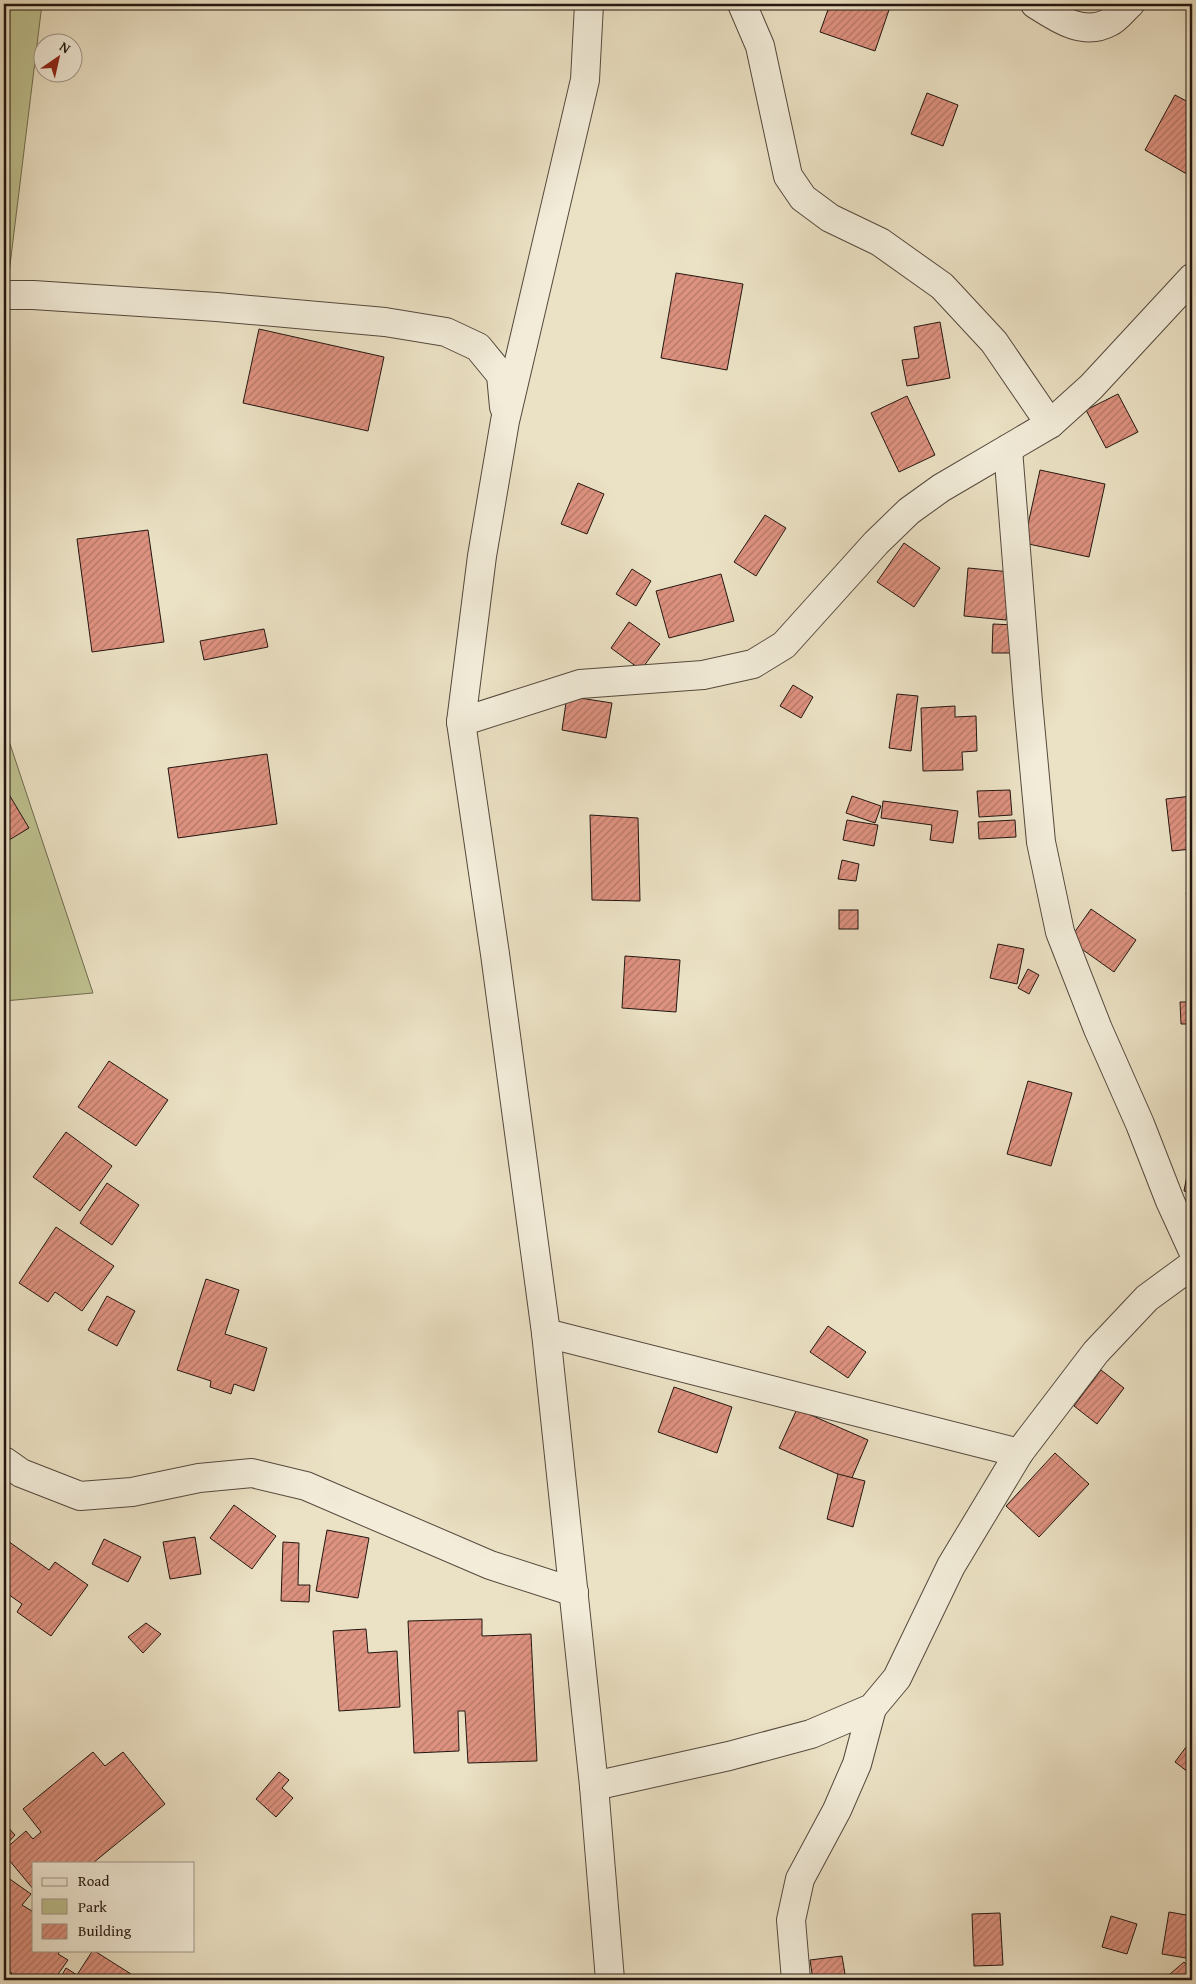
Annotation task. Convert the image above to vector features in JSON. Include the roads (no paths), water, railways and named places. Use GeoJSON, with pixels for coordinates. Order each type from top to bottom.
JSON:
{"type":"FeatureCollection","features":[{"type":"Feature","properties":{"kind":"street"},"geometry":{"type":"LineString","coordinates":[[589,4],[584,80],[505,421],[482,556],[461,722],[546,1333],[594,1786],[610,1980]]}},
{"type":"Feature","properties":{"kind":"street"},"geometry":{"type":"LineString","coordinates":[[742,4],[760,46],[788,176],[803,198],[830,218],[880,242],[942,286],[994,342],[1050,424]]}},
{"type":"Feature","properties":{"kind":"street"},"geometry":{"type":"LineString","coordinates":[[1035,4],[1066,23],[1090,28],[1110,22],[1130,4]]}},
{"type":"Feature","properties":{"kind":"street"},"geometry":{"type":"LineString","coordinates":[[461,722],[580,684],[703,675],[753,664],[784,645],[876,543],[908,511],[941,488],[1050,424],[1091,386],[1192,278]]}},
{"type":"Feature","properties":{"kind":"street"},"geometry":{"type":"LineString","coordinates":[[4,295],[33,294],[217,307],[385,322],[446,332],[478,347],[502,375],[505,421]]}},
{"type":"Feature","properties":{"kind":"street"},"geometry":{"type":"LineString","coordinates":[[1008,449],[1041,842],[1060,932],[1098,1029],[1140,1124],[1170,1201],[1192,1248]]}},
{"type":"Feature","properties":{"kind":"street"},"geometry":{"type":"LineString","coordinates":[[796,1980],[791,1920],[800,1879],[838,1810],[857,1764],[872,1708],[897,1678],[951,1566],[1019,1453],[1096,1352],[1147,1298],[1192,1265]]}},
{"type":"Feature","properties":{"kind":"street"},"geometry":{"type":"LineString","coordinates":[[546,1333],[1019,1453]]}},
{"type":"Feature","properties":{"kind":"street"},"geometry":{"type":"LineString","coordinates":[[4,1461],[22,1473],[80,1496],[132,1492],[199,1478],[252,1472],[306,1486],[490,1565],[574,1592]]}},
{"type":"Feature","properties":{"kind":"street"},"geometry":{"type":"LineString","coordinates":[[594,1786],[729,1756],[811,1734],[872,1708]]}}]}
